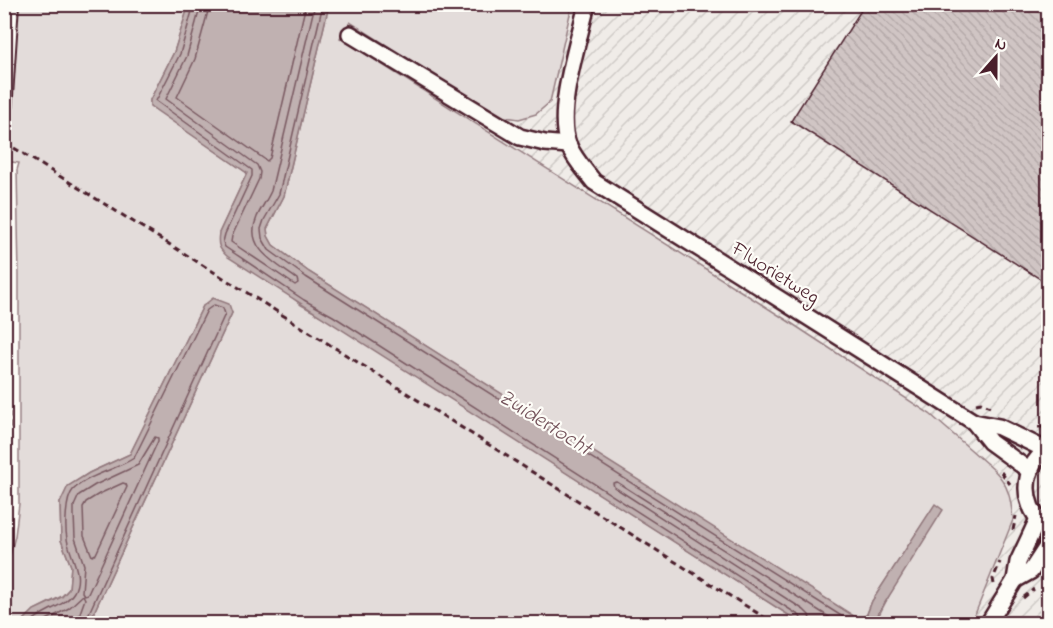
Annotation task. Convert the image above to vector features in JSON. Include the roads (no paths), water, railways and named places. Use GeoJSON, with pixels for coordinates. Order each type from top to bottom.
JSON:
{"type":"FeatureCollection","features":[{"type":"Feature","properties":{"kind":"street","name":"Fluorietweg"},"geometry":{"type":"LineString","coordinates":[[587,4],[564,107],[563,125],[568,145],[594,182],[974,422],[990,442],[1030,471]]}},
{"type":"Feature","properties":{"kind":"street"},"geometry":{"type":"LineString","coordinates":[[350,34],[520,137],[545,143],[568,145]]}},
{"type":"Feature","properties":{"kind":"street","name":"Fluorietweg"},"geometry":{"type":"LineString","coordinates":[[974,422],[999,427],[1047,450]]}},
{"type":"Feature","properties":{"kind":"street"},"geometry":{"type":"LineString","coordinates":[[988,624],[1015,580],[1018,562],[1043,524],[1029,501],[1027,481],[1036,459],[1047,450]]}},
{"type":"Feature","properties":{"kind":"street"},"geometry":{"type":"LineString","coordinates":[[1015,580],[1030,571],[1048,545]]}},
{"type":"Feature","properties":{"kind":"lane"},"geometry":{"type":"LineString","coordinates":[[5,142],[14,4]]}},
{"type":"Feature","properties":{"kind":"water"},"geometry":{"type":"Polygon","coordinates":[[[189,4],[329,5],[284,196],[267,229],[273,245],[309,272],[860,620],[867,614],[872,601],[935,504],[943,510],[879,612],[875,623],[801,623],[228,257],[219,246],[219,233],[247,173],[150,106],[150,100],[174,52],[189,4]]]}},
{"type":"Feature","properties":{"kind":"water"},"geometry":{"type":"Polygon","coordinates":[[[213,298],[229,304],[232,313],[89,623],[21,623],[34,610],[62,597],[69,589],[71,566],[61,540],[60,503],[68,486],[89,473],[130,454],[203,306],[213,298]]]}},
{"type":"Feature","properties":{"kind":"water label","name":"Zuidertocht"},"geometry":{"type":"Point","coordinates":[546,421]}}]}
